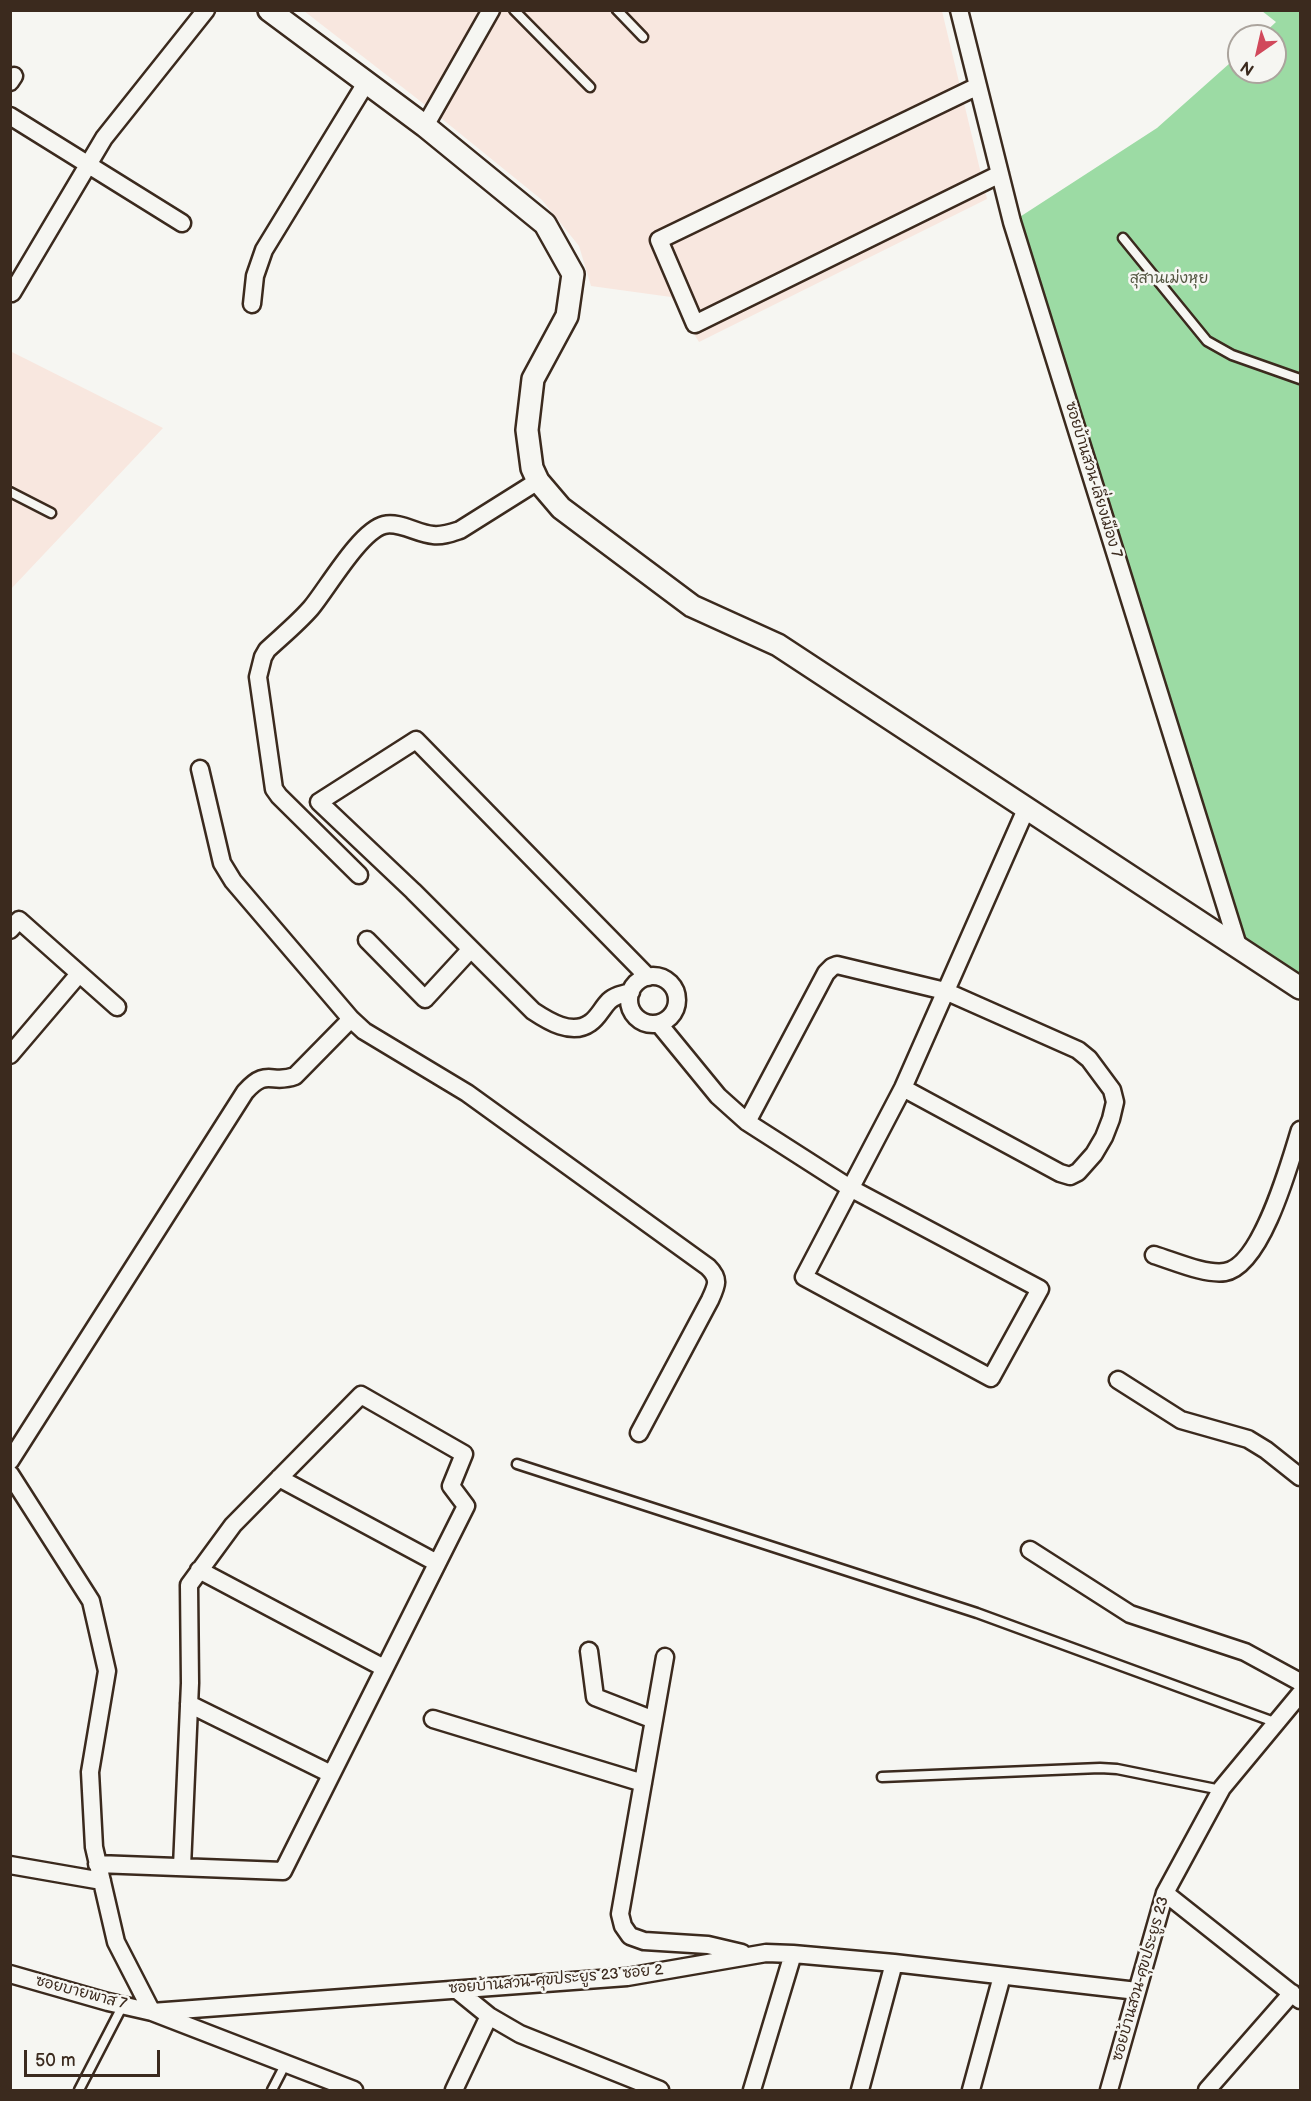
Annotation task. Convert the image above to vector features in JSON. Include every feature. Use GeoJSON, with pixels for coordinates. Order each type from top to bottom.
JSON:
{"type":"FeatureCollection","features":[{"type":"Feature","properties":{"kind":"street"},"geometry":{"type":"LineString","coordinates":[[12,293],[87,163],[206,10]]}},
{"type":"Feature","properties":{"kind":"street"},"geometry":{"type":"LineString","coordinates":[[269,10],[425,126],[545,224],[573,274],[567,316],[533,379],[527,430],[532,468],[538,481],[561,508],[692,606],[778,645],[1300,988]]}},
{"type":"Feature","properties":{"kind":"street"},"geometry":{"type":"LineString","coordinates":[[425,126],[491,10]]}},
{"type":"Feature","properties":{"kind":"street","name":"ซอยบ้านสวน-เลี่ยงเมือง 7"},"geometry":{"type":"LineString","coordinates":[[959,10],[1012,222],[1238,946]]}},
{"type":"Feature","properties":{"kind":"street"},"geometry":{"type":"LineString","coordinates":[[252,304],[255,276],[264,250],[366,82]]}},
{"type":"Feature","properties":{"kind":"street"},"geometry":{"type":"LineString","coordinates":[[978,86],[659,240],[695,324],[1000,174]]}},
{"type":"Feature","properties":{"kind":"street"},"geometry":{"type":"LineString","coordinates":[[10,116],[183,224]]}},
{"type":"Feature","properties":{"kind":"street"},"geometry":{"type":"LineString","coordinates":[[359,875],[274,789],[258,677],[263,657],[267,650],[311,608],[365,537],[374,530],[382,525],[391,524],[432,535],[448,535],[460,530],[538,481]]}},
{"type":"Feature","properties":{"kind":"street"},"geometry":{"type":"LineString","coordinates":[[631,992],[630,1007],[644,1023],[659,1024],[672,1016],[676,1008],[676,992],[665,979],[648,977],[640,980],[631,992],[609,1001],[591,1023],[585,1026],[559,1026],[533,1011],[413,891],[319,802],[416,740],[648,977]]}},
{"type":"Feature","properties":{"kind":"street"},"geometry":{"type":"LineString","coordinates":[[200,770],[222,862],[233,881],[351,1019],[381,1043],[433,1071],[467,1094],[714,1273],[717,1285],[711,1300],[639,1433]]}},
{"type":"Feature","properties":{"kind":"street"},"geometry":{"type":"LineString","coordinates":[[659,1024],[718,1096],[747,1122],[850,1188],[1040,1289],[991,1378],[804,1276],[850,1188],[903,1088],[1026,807]]}},
{"type":"Feature","properties":{"kind":"street"},"geometry":{"type":"LineString","coordinates":[[10,930],[19,920],[117,1007]]}},
{"type":"Feature","properties":{"kind":"street"},"geometry":{"type":"LineString","coordinates":[[367,940],[425,999],[471,949]]}},
{"type":"Feature","properties":{"kind":"street"},"geometry":{"type":"LineString","coordinates":[[747,1122],[826,973],[837,965],[945,991],[1078,1050],[1089,1059],[1112,1090],[1115,1102],[1104,1137],[1094,1154],[1078,1172],[1071,1176],[1060,1173],[903,1088]]}},
{"type":"Feature","properties":{"kind":"street"},"geometry":{"type":"LineString","coordinates":[[10,1054],[79,974]]}},
{"type":"Feature","properties":{"kind":"street"},"geometry":{"type":"LineString","coordinates":[[10,1461],[245,1092],[255,1081],[264,1077],[286,1079],[295,1076],[351,1019]]}},
{"type":"Feature","properties":{"kind":"street"},"geometry":{"type":"LineString","coordinates":[[1154,1255],[1210,1272],[1227,1272],[1242,1262],[1258,1242],[1274,1211],[1300,1130]]}},
{"type":"Feature","properties":{"kind":"street"},"geometry":{"type":"LineString","coordinates":[[1118,1380],[1181,1420],[1248,1439],[1300,1477]]}},
{"type":"Feature","properties":{"kind":"street"},"geometry":{"type":"LineString","coordinates":[[97,1864],[283,1871],[466,1506],[451,1486],[464,1454],[361,1395],[232,1525],[189,1585],[189,1704],[182,1867]]}},
{"type":"Feature","properties":{"kind":"street"},"geometry":{"type":"LineString","coordinates":[[10,1474],[91,1601],[107,1671],[90,1772],[94,1846],[116,1942],[152,2012],[354,2091]]}},
{"type":"Feature","properties":{"kind":"street"},"geometry":{"type":"LineString","coordinates":[[279,1478],[438,1563]]}},
{"type":"Feature","properties":{"kind":"street"},"geometry":{"type":"LineString","coordinates":[[1030,1550],[1130,1614],[1245,1652],[1300,1682]]}},
{"type":"Feature","properties":{"kind":"street"},"geometry":{"type":"LineString","coordinates":[[199,1570],[384,1668]]}},
{"type":"Feature","properties":{"kind":"street"},"geometry":{"type":"LineString","coordinates":[[589,1651],[595,1697],[654,1720]]}},
{"type":"Feature","properties":{"kind":"street"},"geometry":{"type":"LineString","coordinates":[[665,1657],[620,1914],[623,1926],[630,1936],[644,1941],[708,1945],[752,1955]]}},
{"type":"Feature","properties":{"kind":"street","name":"ซอยบ้านสวน-ศุขประยูร 23"},"geometry":{"type":"LineString","coordinates":[[1109,2091],[1165,1893],[1221,1790],[1298,1703]]}},
{"type":"Feature","properties":{"kind":"street"},"geometry":{"type":"LineString","coordinates":[[189,1704],[331,1774]]}},
{"type":"Feature","properties":{"kind":"street"},"geometry":{"type":"LineString","coordinates":[[433,1719],[643,1783]]}},
{"type":"Feature","properties":{"kind":"street"},"geometry":{"type":"LineString","coordinates":[[10,1865],[102,1881]]}},
{"type":"Feature","properties":{"kind":"street"},"geometry":{"type":"LineString","coordinates":[[1165,1893],[1296,1996],[1208,2091]]}},
{"type":"Feature","properties":{"kind":"street"},"geometry":{"type":"LineString","coordinates":[[752,2091],[793,1953]]}},
{"type":"Feature","properties":{"kind":"street","name":"ซอยบ้านสวน-ศุขประยูร 23 ซอย 2"},"geometry":{"type":"LineString","coordinates":[[152,2012],[627,1977],[752,1955],[793,1953],[1137,1990]]}},
{"type":"Feature","properties":{"kind":"street"},"geometry":{"type":"LineString","coordinates":[[860,2091],[894,1963]]}},
{"type":"Feature","properties":{"kind":"street","name":"ซอยบายพาส 7"},"geometry":{"type":"LineString","coordinates":[[10,1974],[152,2012]]}},
{"type":"Feature","properties":{"kind":"street"},"geometry":{"type":"LineString","coordinates":[[971,2091],[1002,1976]]}},
{"type":"Feature","properties":{"kind":"street"},"geometry":{"type":"LineString","coordinates":[[457,1990],[489,2016],[520,2034],[660,2091]]}},
{"type":"Feature","properties":{"kind":"street"},"geometry":{"type":"LineString","coordinates":[[454,2091],[489,2016]]}},
{"type":"Feature","properties":{"kind":"lane"},"geometry":{"type":"LineString","coordinates":[[514,10],[590,87]]}},
{"type":"Feature","properties":{"kind":"lane"},"geometry":{"type":"LineString","coordinates":[[617,10],[643,37]]}},
{"type":"Feature","properties":{"kind":"lane"},"geometry":{"type":"LineString","coordinates":[[1123,238],[1207,341],[1232,355],[1300,378]]}},
{"type":"Feature","properties":{"kind":"lane"},"geometry":{"type":"LineString","coordinates":[[10,492],[51,513]]}},
{"type":"Feature","properties":{"kind":"lane"},"geometry":{"type":"LineString","coordinates":[[517,1464],[977,1613],[1278,1723]]}},
{"type":"Feature","properties":{"kind":"lane"},"geometry":{"type":"LineString","coordinates":[[882,1777],[1101,1768],[1118,1769],[1221,1790]]}},
{"type":"Feature","properties":{"kind":"lane"},"geometry":{"type":"LineString","coordinates":[[79,2091],[123,2005]]}},
{"type":"Feature","properties":{"kind":"lane"},"geometry":{"type":"LineString","coordinates":[[272,2091],[286,2063]]}},
{"type":"Feature","properties":{"kind":"shaded area"},"geometry":{"type":"Polygon","coordinates":[[[304,11],[942,11],[987,199],[699,342],[671,297],[591,286],[579,246],[542,200],[304,11]]]}},
{"type":"Feature","properties":{"kind":"shaded area"},"geometry":{"type":"Polygon","coordinates":[[[10,351],[163,428],[11,589],[10,589],[10,351]]]}},
{"type":"Feature","properties":{"kind":"green space","name":"สุสานเม่งหุย"},"geometry":{"type":"Polygon","coordinates":[[[1262,11],[1300,11],[1300,989],[1238,946],[1012,222],[1157,128],[1227,66],[1227,84],[1287,84],[1287,24],[1274,24],[1276,22],[1262,11]]]}}]}
